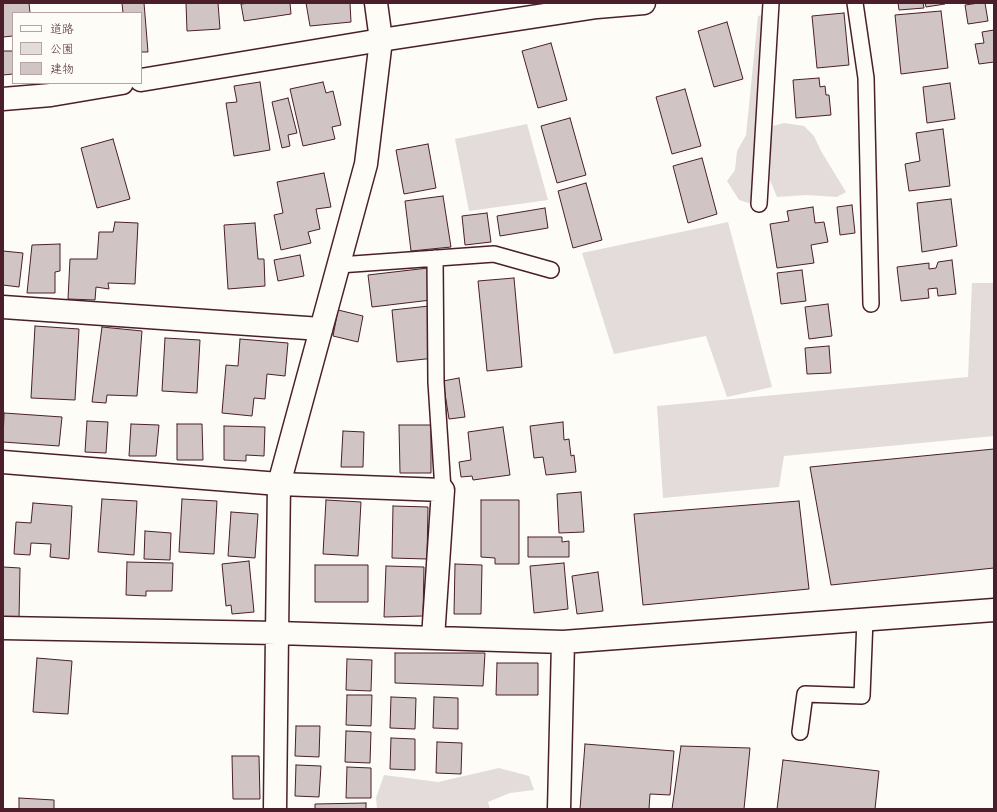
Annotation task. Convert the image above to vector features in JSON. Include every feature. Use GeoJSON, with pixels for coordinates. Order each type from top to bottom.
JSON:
{"type":"FeatureCollection","features":[{"type":"Feature","properties":{"kind":"street"},"geometry":{"type":"LineString","coordinates":[[275,809],[279,484],[366,164],[381,40],[376,3]]}},
{"type":"Feature","properties":{"kind":"street"},"geometry":{"type":"LineString","coordinates":[[142,80],[597,5],[644,3]]}},
{"type":"Feature","properties":{"kind":"street"},"geometry":{"type":"LineString","coordinates":[[3,99],[51,95],[116,84]]}},
{"type":"Feature","properties":{"kind":"street"},"geometry":{"type":"LineString","coordinates":[[3,307],[321,329]]}},
{"type":"Feature","properties":{"kind":"street"},"geometry":{"type":"LineString","coordinates":[[3,462],[279,484],[442,490],[433,638]]}},
{"type":"Feature","properties":{"kind":"street"},"geometry":{"type":"LineString","coordinates":[[3,628],[277,633],[563,642],[994,610]]}},
{"type":"Feature","properties":{"kind":"street"},"geometry":{"type":"LineString","coordinates":[[559,809],[563,642]]}},
{"type":"Feature","properties":{"kind":"lane"},"geometry":{"type":"LineString","coordinates":[[759,204],[771,3]]}},
{"type":"Feature","properties":{"kind":"lane"},"geometry":{"type":"LineString","coordinates":[[855,3],[866,78],[871,304]]}},
{"type":"Feature","properties":{"kind":"lane"},"geometry":{"type":"LineString","coordinates":[[339,265],[494,254],[551,270]]}},
{"type":"Feature","properties":{"kind":"lane"},"geometry":{"type":"LineString","coordinates":[[435,258],[436,382],[442,490]]}},
{"type":"Feature","properties":{"kind":"lane"},"geometry":{"type":"LineString","coordinates":[[800,732],[805,694],[862,696],[865,619]]}},
{"type":"Feature","properties":{"kind":"green space"},"geometry":{"type":"Polygon","coordinates":[[[766,14],[752,204],[739,200],[727,181],[735,170],[737,151],[746,135],[758,16],[766,14]]]}},
{"type":"Feature","properties":{"kind":"green space"},"geometry":{"type":"Polygon","coordinates":[[[784,123],[804,126],[814,136],[821,151],[846,192],[837,197],[807,195],[777,197],[770,180],[771,138],[773,126],[784,123]]]}},
{"type":"Feature","properties":{"kind":"green space"},"geometry":{"type":"Polygon","coordinates":[[[527,124],[548,200],[469,211],[455,139],[527,124]]]}},
{"type":"Feature","properties":{"kind":"green space"},"geometry":{"type":"Polygon","coordinates":[[[728,222],[772,387],[727,397],[706,336],[614,354],[582,253],[728,222]]]}},
{"type":"Feature","properties":{"kind":"green space"},"geometry":{"type":"Polygon","coordinates":[[[972,283],[994,283],[994,436],[784,456],[779,487],[663,498],[657,406],[968,377],[972,283]]]}},
{"type":"Feature","properties":{"kind":"green space"},"geometry":{"type":"Polygon","coordinates":[[[499,768],[529,776],[534,790],[510,793],[488,802],[490,809],[377,809],[376,798],[384,775],[438,782],[499,768]]]}},
{"type":"Feature","properties":{"kind":"building"},"geometry":{"type":"Polygon","coordinates":[[[3,3],[29,3],[30,12],[12,12],[12,36],[3,37],[3,3]]]}},
{"type":"Feature","properties":{"kind":"building"},"geometry":{"type":"Polygon","coordinates":[[[122,3],[144,3],[148,52],[142,52],[142,12],[123,12],[122,3]]]}},
{"type":"Feature","properties":{"kind":"building"},"geometry":{"type":"Polygon","coordinates":[[[186,3],[218,3],[220,29],[187,31],[186,3]]]}},
{"type":"Feature","properties":{"kind":"building"},"geometry":{"type":"Polygon","coordinates":[[[290,3],[291,14],[244,21],[241,4],[290,3]]]}},
{"type":"Feature","properties":{"kind":"building"},"geometry":{"type":"Polygon","coordinates":[[[306,3],[350,3],[351,22],[310,26],[306,3]]]}},
{"type":"Feature","properties":{"kind":"building"},"geometry":{"type":"Polygon","coordinates":[[[898,3],[923,3],[924,8],[899,10],[898,3]]]}},
{"type":"Feature","properties":{"kind":"building"},"geometry":{"type":"Polygon","coordinates":[[[925,3],[945,3],[945,4],[926,7],[925,3]]]}},
{"type":"Feature","properties":{"kind":"building"},"geometry":{"type":"Polygon","coordinates":[[[985,3],[988,21],[968,24],[965,5],[985,3]]]}},
{"type":"Feature","properties":{"kind":"building"},"geometry":{"type":"Polygon","coordinates":[[[941,11],[948,68],[901,74],[895,15],[941,11]]]}},
{"type":"Feature","properties":{"kind":"building"},"geometry":{"type":"Polygon","coordinates":[[[844,13],[849,65],[817,68],[812,16],[844,13]]]}},
{"type":"Feature","properties":{"kind":"building"},"geometry":{"type":"Polygon","coordinates":[[[727,22],[743,79],[714,87],[698,31],[727,22]]]}},
{"type":"Feature","properties":{"kind":"building"},"geometry":{"type":"Polygon","coordinates":[[[994,30],[994,62],[979,64],[975,44],[984,43],[982,32],[994,30]]]}},
{"type":"Feature","properties":{"kind":"building"},"geometry":{"type":"Polygon","coordinates":[[[551,43],[567,100],[538,108],[522,51],[551,43]]]}},
{"type":"Feature","properties":{"kind":"building"},"geometry":{"type":"Polygon","coordinates":[[[3,51],[12,51],[12,74],[3,75],[3,51]]]}},
{"type":"Feature","properties":{"kind":"building"},"geometry":{"type":"Polygon","coordinates":[[[819,78],[820,87],[825,86],[826,95],[829,95],[831,115],[796,118],[793,80],[819,78]]]}},
{"type":"Feature","properties":{"kind":"building"},"geometry":{"type":"Polygon","coordinates":[[[260,82],[270,150],[234,156],[226,103],[237,102],[234,86],[260,82]]]}},
{"type":"Feature","properties":{"kind":"building"},"geometry":{"type":"Polygon","coordinates":[[[323,82],[326,93],[333,91],[341,125],[332,127],[335,139],[303,146],[290,89],[323,82]]]}},
{"type":"Feature","properties":{"kind":"building"},"geometry":{"type":"Polygon","coordinates":[[[950,83],[955,119],[927,123],[923,87],[950,83]]]}},
{"type":"Feature","properties":{"kind":"building"},"geometry":{"type":"Polygon","coordinates":[[[685,89],[701,146],[672,154],[656,97],[685,89]]]}},
{"type":"Feature","properties":{"kind":"building"},"geometry":{"type":"Polygon","coordinates":[[[288,98],[297,133],[288,135],[290,146],[282,148],[272,102],[288,98]]]}},
{"type":"Feature","properties":{"kind":"building"},"geometry":{"type":"Polygon","coordinates":[[[570,118],[586,175],[557,183],[541,126],[570,118]]]}},
{"type":"Feature","properties":{"kind":"building"},"geometry":{"type":"Polygon","coordinates":[[[943,129],[950,186],[909,191],[905,164],[920,161],[916,133],[943,129]]]}},
{"type":"Feature","properties":{"kind":"building"},"geometry":{"type":"Polygon","coordinates":[[[113,139],[130,199],[97,208],[81,148],[113,139]]]}},
{"type":"Feature","properties":{"kind":"building"},"geometry":{"type":"Polygon","coordinates":[[[428,144],[436,188],[404,194],[396,150],[428,144]]]}},
{"type":"Feature","properties":{"kind":"building"},"geometry":{"type":"Polygon","coordinates":[[[702,158],[717,214],[688,223],[673,166],[702,158]]]}},
{"type":"Feature","properties":{"kind":"building"},"geometry":{"type":"Polygon","coordinates":[[[324,173],[331,207],[316,209],[320,229],[308,232],[311,243],[281,250],[274,215],[283,213],[277,182],[324,173]]]}},
{"type":"Feature","properties":{"kind":"building"},"geometry":{"type":"Polygon","coordinates":[[[586,183],[602,240],[573,248],[558,191],[586,183]]]}},
{"type":"Feature","properties":{"kind":"building"},"geometry":{"type":"Polygon","coordinates":[[[443,196],[451,247],[411,251],[405,201],[443,196]]]}},
{"type":"Feature","properties":{"kind":"building"},"geometry":{"type":"Polygon","coordinates":[[[951,199],[957,246],[922,252],[917,203],[951,199]]]}},
{"type":"Feature","properties":{"kind":"building"},"geometry":{"type":"Polygon","coordinates":[[[852,205],[855,233],[840,235],[837,207],[852,205]]]}},
{"type":"Feature","properties":{"kind":"building"},"geometry":{"type":"Polygon","coordinates":[[[813,207],[815,223],[824,222],[828,242],[811,245],[814,263],[777,268],[770,224],[789,221],[787,211],[813,207]]]}},
{"type":"Feature","properties":{"kind":"building"},"geometry":{"type":"Polygon","coordinates":[[[545,208],[548,228],[500,236],[497,216],[545,208]]]}},
{"type":"Feature","properties":{"kind":"building"},"geometry":{"type":"Polygon","coordinates":[[[487,213],[491,242],[465,245],[462,216],[487,213]]]}},
{"type":"Feature","properties":{"kind":"building"},"geometry":{"type":"Polygon","coordinates":[[[115,222],[138,223],[135,284],[108,283],[109,289],[96,287],[95,300],[68,299],[70,259],[97,259],[99,232],[113,232],[115,222]]]}},
{"type":"Feature","properties":{"kind":"building"},"geometry":{"type":"Polygon","coordinates":[[[255,223],[258,259],[264,259],[265,286],[228,289],[224,225],[255,223]]]}},
{"type":"Feature","properties":{"kind":"building"},"geometry":{"type":"Polygon","coordinates":[[[60,244],[60,271],[55,272],[55,293],[27,293],[32,245],[60,244]]]}},
{"type":"Feature","properties":{"kind":"building"},"geometry":{"type":"Polygon","coordinates":[[[3,251],[23,253],[19,287],[3,285],[3,251]]]}},
{"type":"Feature","properties":{"kind":"building"},"geometry":{"type":"Polygon","coordinates":[[[300,255],[304,276],[278,281],[274,260],[300,255]]]}},
{"type":"Feature","properties":{"kind":"building"},"geometry":{"type":"Polygon","coordinates":[[[952,260],[956,294],[938,296],[937,288],[928,289],[929,298],[901,301],[897,267],[929,263],[929,269],[936,268],[938,262],[952,260]]]}},
{"type":"Feature","properties":{"kind":"building"},"geometry":{"type":"Polygon","coordinates":[[[428,268],[431,300],[372,307],[368,275],[428,268]]]}},
{"type":"Feature","properties":{"kind":"building"},"geometry":{"type":"Polygon","coordinates":[[[802,270],[806,301],[781,304],[777,273],[802,270]]]}},
{"type":"Feature","properties":{"kind":"building"},"geometry":{"type":"Polygon","coordinates":[[[514,278],[522,367],[487,371],[478,281],[514,278]]]}},
{"type":"Feature","properties":{"kind":"building"},"geometry":{"type":"Polygon","coordinates":[[[828,304],[832,336],[809,339],[805,307],[828,304]]]}},
{"type":"Feature","properties":{"kind":"building"},"geometry":{"type":"Polygon","coordinates":[[[429,306],[435,358],[397,362],[392,310],[429,306]]]}},
{"type":"Feature","properties":{"kind":"building"},"geometry":{"type":"Polygon","coordinates":[[[338,310],[363,316],[358,342],[333,336],[338,310]]]}},
{"type":"Feature","properties":{"kind":"building"},"geometry":{"type":"Polygon","coordinates":[[[35,326],[79,329],[75,400],[31,398],[35,326]]]}},
{"type":"Feature","properties":{"kind":"building"},"geometry":{"type":"Polygon","coordinates":[[[102,327],[142,331],[137,396],[107,395],[106,403],[92,402],[102,327]]]}},
{"type":"Feature","properties":{"kind":"building"},"geometry":{"type":"Polygon","coordinates":[[[165,338],[200,340],[197,393],[162,391],[165,338]]]}},
{"type":"Feature","properties":{"kind":"building"},"geometry":{"type":"Polygon","coordinates":[[[240,339],[288,343],[285,376],[267,374],[265,399],[254,398],[252,416],[222,413],[226,365],[238,366],[240,339]]]}},
{"type":"Feature","properties":{"kind":"building"},"geometry":{"type":"Polygon","coordinates":[[[829,346],[831,373],[807,374],[805,348],[829,346]]]}},
{"type":"Feature","properties":{"kind":"building"},"geometry":{"type":"Polygon","coordinates":[[[459,378],[465,417],[449,419],[443,381],[459,378]]]}},
{"type":"Feature","properties":{"kind":"building"},"geometry":{"type":"Polygon","coordinates":[[[4,413],[62,417],[59,446],[3,442],[4,413]]]}},
{"type":"Feature","properties":{"kind":"building"},"geometry":{"type":"Polygon","coordinates":[[[87,421],[108,422],[106,453],[85,452],[87,421]]]}},
{"type":"Feature","properties":{"kind":"building"},"geometry":{"type":"Polygon","coordinates":[[[563,422],[564,440],[569,439],[571,456],[574,455],[576,472],[546,475],[543,457],[534,458],[530,426],[563,422]]]}},
{"type":"Feature","properties":{"kind":"building"},"geometry":{"type":"Polygon","coordinates":[[[131,424],[159,425],[156,456],[129,456],[131,424]]]}},
{"type":"Feature","properties":{"kind":"building"},"geometry":{"type":"Polygon","coordinates":[[[177,424],[202,424],[203,460],[177,460],[177,424]]]}},
{"type":"Feature","properties":{"kind":"building"},"geometry":{"type":"Polygon","coordinates":[[[399,425],[431,425],[431,473],[400,473],[399,425]]]}},
{"type":"Feature","properties":{"kind":"building"},"geometry":{"type":"Polygon","coordinates":[[[224,426],[265,427],[264,456],[246,455],[246,461],[224,460],[224,426]]]}},
{"type":"Feature","properties":{"kind":"building"},"geometry":{"type":"Polygon","coordinates":[[[503,427],[510,475],[473,480],[472,476],[461,477],[459,462],[471,460],[468,432],[503,427]]]}},
{"type":"Feature","properties":{"kind":"building"},"geometry":{"type":"Polygon","coordinates":[[[343,431],[364,432],[363,467],[341,467],[343,431]]]}},
{"type":"Feature","properties":{"kind":"building"},"geometry":{"type":"Polygon","coordinates":[[[994,449],[994,568],[831,585],[810,467],[994,449]]]}},
{"type":"Feature","properties":{"kind":"building"},"geometry":{"type":"Polygon","coordinates":[[[581,492],[584,532],[559,533],[557,494],[581,492]]]}},
{"type":"Feature","properties":{"kind":"building"},"geometry":{"type":"Polygon","coordinates":[[[102,499],[137,501],[134,555],[98,552],[102,499]]]}},
{"type":"Feature","properties":{"kind":"building"},"geometry":{"type":"Polygon","coordinates":[[[182,499],[217,501],[214,554],[179,552],[182,499]]]}},
{"type":"Feature","properties":{"kind":"building"},"geometry":{"type":"Polygon","coordinates":[[[326,500],[361,502],[358,556],[323,554],[326,500]]]}},
{"type":"Feature","properties":{"kind":"building"},"geometry":{"type":"Polygon","coordinates":[[[481,500],[519,500],[519,564],[495,564],[495,558],[481,557],[481,500]]]}},
{"type":"Feature","properties":{"kind":"building"},"geometry":{"type":"Polygon","coordinates":[[[799,501],[809,589],[643,605],[634,514],[799,501]]]}},
{"type":"Feature","properties":{"kind":"building"},"geometry":{"type":"Polygon","coordinates":[[[33,503],[72,506],[69,559],[50,557],[51,544],[31,543],[30,555],[14,554],[16,522],[31,523],[33,503]]]}},
{"type":"Feature","properties":{"kind":"building"},"geometry":{"type":"Polygon","coordinates":[[[393,506],[428,507],[427,559],[392,558],[393,506]]]}},
{"type":"Feature","properties":{"kind":"building"},"geometry":{"type":"Polygon","coordinates":[[[231,512],[258,514],[255,558],[228,556],[231,512]]]}},
{"type":"Feature","properties":{"kind":"building"},"geometry":{"type":"Polygon","coordinates":[[[145,531],[171,533],[170,560],[144,559],[145,531]]]}},
{"type":"Feature","properties":{"kind":"building"},"geometry":{"type":"Polygon","coordinates":[[[528,537],[562,537],[562,542],[569,541],[569,557],[528,557],[528,537]]]}},
{"type":"Feature","properties":{"kind":"building"},"geometry":{"type":"Polygon","coordinates":[[[249,561],[254,612],[232,614],[231,605],[226,606],[222,564],[249,561]]]}},
{"type":"Feature","properties":{"kind":"building"},"geometry":{"type":"Polygon","coordinates":[[[127,562],[173,563],[172,591],[146,591],[146,596],[126,595],[127,562]]]}},
{"type":"Feature","properties":{"kind":"building"},"geometry":{"type":"Polygon","coordinates":[[[564,563],[568,609],[534,613],[530,566],[564,563]]]}},
{"type":"Feature","properties":{"kind":"building"},"geometry":{"type":"Polygon","coordinates":[[[455,564],[482,565],[481,614],[454,614],[455,564]]]}},
{"type":"Feature","properties":{"kind":"building"},"geometry":{"type":"Polygon","coordinates":[[[315,565],[368,565],[368,602],[315,602],[315,565]]]}},
{"type":"Feature","properties":{"kind":"building"},"geometry":{"type":"Polygon","coordinates":[[[386,566],[424,567],[423,616],[384,617],[386,566]]]}},
{"type":"Feature","properties":{"kind":"building"},"geometry":{"type":"Polygon","coordinates":[[[3,567],[20,568],[19,619],[3,619],[3,567]]]}},
{"type":"Feature","properties":{"kind":"building"},"geometry":{"type":"Polygon","coordinates":[[[598,572],[603,611],[577,614],[572,576],[598,572]]]}},
{"type":"Feature","properties":{"kind":"building"},"geometry":{"type":"Polygon","coordinates":[[[395,653],[485,653],[483,686],[395,683],[395,653]]]}},
{"type":"Feature","properties":{"kind":"building"},"geometry":{"type":"Polygon","coordinates":[[[37,658],[72,661],[68,714],[33,712],[37,658]]]}},
{"type":"Feature","properties":{"kind":"building"},"geometry":{"type":"Polygon","coordinates":[[[347,659],[372,660],[371,691],[346,690],[347,659]]]}},
{"type":"Feature","properties":{"kind":"building"},"geometry":{"type":"Polygon","coordinates":[[[497,663],[538,663],[538,695],[496,695],[497,663]]]}},
{"type":"Feature","properties":{"kind":"building"},"geometry":{"type":"Polygon","coordinates":[[[347,695],[372,695],[371,726],[346,725],[347,695]]]}},
{"type":"Feature","properties":{"kind":"building"},"geometry":{"type":"Polygon","coordinates":[[[391,697],[416,698],[415,729],[390,728],[391,697]]]}},
{"type":"Feature","properties":{"kind":"building"},"geometry":{"type":"Polygon","coordinates":[[[434,697],[458,698],[458,729],[433,728],[434,697]]]}},
{"type":"Feature","properties":{"kind":"building"},"geometry":{"type":"Polygon","coordinates":[[[296,726],[320,726],[319,757],[295,756],[296,726]]]}},
{"type":"Feature","properties":{"kind":"building"},"geometry":{"type":"Polygon","coordinates":[[[346,731],[371,732],[370,763],[345,762],[346,731]]]}},
{"type":"Feature","properties":{"kind":"building"},"geometry":{"type":"Polygon","coordinates":[[[391,738],[415,739],[415,770],[390,769],[391,738]]]}},
{"type":"Feature","properties":{"kind":"building"},"geometry":{"type":"Polygon","coordinates":[[[437,742],[462,743],[461,774],[436,773],[437,742]]]}},
{"type":"Feature","properties":{"kind":"building"},"geometry":{"type":"Polygon","coordinates":[[[585,744],[674,751],[670,795],[650,794],[649,809],[580,809],[585,744]]]}},
{"type":"Feature","properties":{"kind":"building"},"geometry":{"type":"Polygon","coordinates":[[[681,746],[750,748],[744,809],[672,809],[681,746]]]}},
{"type":"Feature","properties":{"kind":"building"},"geometry":{"type":"Polygon","coordinates":[[[232,756],[259,756],[260,799],[233,799],[232,756]]]}},
{"type":"Feature","properties":{"kind":"building"},"geometry":{"type":"Polygon","coordinates":[[[783,760],[879,771],[875,809],[777,809],[783,760]]]}},
{"type":"Feature","properties":{"kind":"building"},"geometry":{"type":"Polygon","coordinates":[[[296,765],[321,766],[319,797],[295,796],[296,765]]]}},
{"type":"Feature","properties":{"kind":"building"},"geometry":{"type":"Polygon","coordinates":[[[347,767],[371,768],[371,798],[346,798],[347,767]]]}},
{"type":"Feature","properties":{"kind":"building"},"geometry":{"type":"Polygon","coordinates":[[[19,798],[54,800],[54,809],[19,809],[19,798]]]}},
{"type":"Feature","properties":{"kind":"building"},"geometry":{"type":"Polygon","coordinates":[[[366,803],[366,809],[315,809],[315,804],[366,803]]]}}]}
